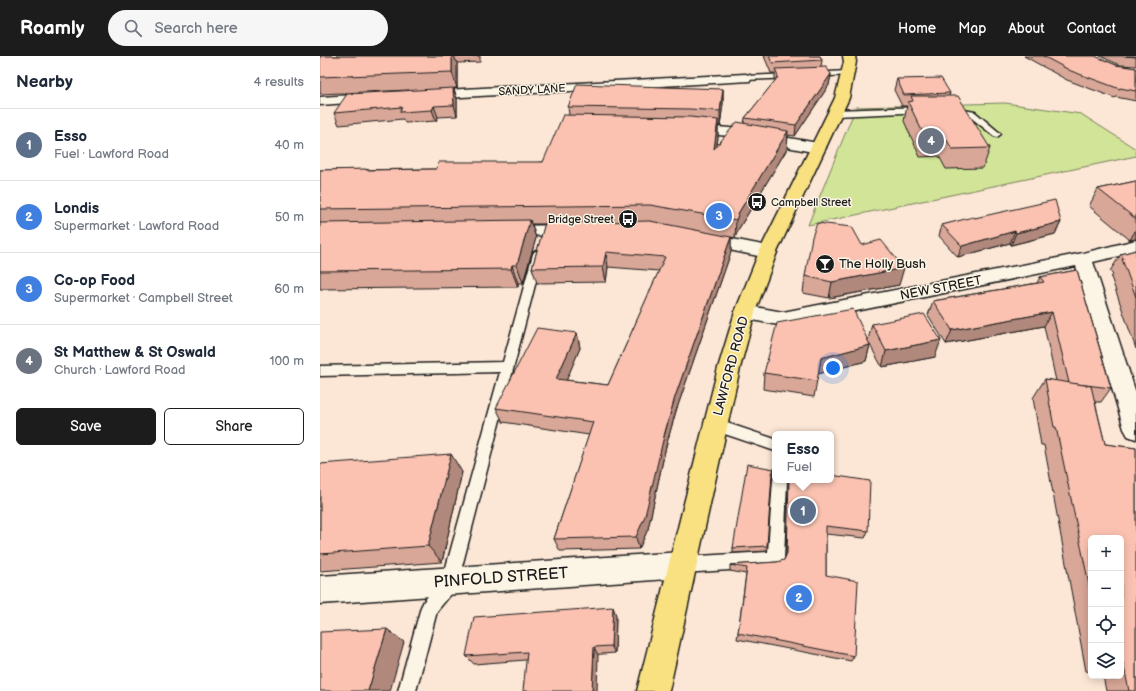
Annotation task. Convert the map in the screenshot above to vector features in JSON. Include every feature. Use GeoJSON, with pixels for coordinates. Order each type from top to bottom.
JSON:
{"type":"FeatureCollection","features":[{"type":"Feature","properties":{"kind":"main road","name":"LAWFORD ROAD"},"geometry":{"type":"LineString","coordinates":[[653,691],[715,425],[745,312],[768,252],[842,98],[848,64]]}},
{"type":"Feature","properties":{"kind":"street","name":"SANDY LANE"},"geometry":{"type":"LineString","coordinates":[[414,96],[745,78]]}},
{"type":"Feature","properties":{"kind":"street"},"geometry":{"type":"LineString","coordinates":[[320,101],[383,98]]}},
{"type":"Feature","properties":{"kind":"street"},"geometry":{"type":"LineString","coordinates":[[675,128],[730,132],[818,148]]}},
{"type":"Feature","properties":{"kind":"street"},"geometry":{"type":"LineString","coordinates":[[490,232],[590,230]]}},
{"type":"Feature","properties":{"kind":"street"},"geometry":{"type":"LineString","coordinates":[[683,235],[768,252]]}},
{"type":"Feature","properties":{"kind":"street","name":"NEW STREET"},"geometry":{"type":"LineString","coordinates":[[745,312],[783,319],[1083,259],[1136,246]]}},
{"type":"Feature","properties":{"kind":"street"},"geometry":{"type":"LineString","coordinates":[[1083,259],[1136,429]]}},
{"type":"Feature","properties":{"kind":"street","name":"PINFOLD STREET"},"geometry":{"type":"LineString","coordinates":[[320,590],[682,565]]}},
{"type":"Feature","properties":{"kind":"lane"},"geometry":{"type":"LineString","coordinates":[[745,78],[848,64]]}},
{"type":"Feature","properties":{"kind":"lane"},"geometry":{"type":"LineString","coordinates":[[835,113],[932,110]]}},
{"type":"Feature","properties":{"kind":"lane"},"geometry":{"type":"LineString","coordinates":[[947,110],[972,114],[998,134]]}},
{"type":"Feature","properties":{"kind":"lane"},"geometry":{"type":"LineString","coordinates":[[407,691],[430,607],[450,582],[544,231]]}},
{"type":"Feature","properties":{"kind":"lane"},"geometry":{"type":"LineString","coordinates":[[320,371],[507,367]]}},
{"type":"Feature","properties":{"kind":"lane"},"geometry":{"type":"LineString","coordinates":[[715,425],[772,444]]}},
{"type":"Feature","properties":{"kind":"lane"},"geometry":{"type":"LineString","coordinates":[[682,565],[776,559],[780,483]]}},
{"type":"Feature","properties":{"kind":"green space"},"geometry":{"type":"Polygon","coordinates":[[[1005,103],[1081,114],[1136,149],[1136,156],[808,225],[856,107],[1005,103]]]}},
{"type":"Feature","properties":{"kind":"building"},"geometry":{"type":"Polygon","coordinates":[[[320,56],[452,56],[452,72],[320,77],[320,56]]]}},
{"type":"Feature","properties":{"kind":"building"},"geometry":{"type":"Polygon","coordinates":[[[769,56],[820,56],[822,60],[772,63],[769,56]]]}},
{"type":"Feature","properties":{"kind":"building"},"geometry":{"type":"Polygon","coordinates":[[[1043,56],[1095,56],[1116,65],[1136,68],[1136,91],[1120,89],[1071,71],[1043,56]]]}},
{"type":"Feature","properties":{"kind":"building"},"geometry":{"type":"Polygon","coordinates":[[[826,67],[831,74],[796,125],[745,118],[778,77],[775,69],[826,67]]]}},
{"type":"Feature","properties":{"kind":"building"},"geometry":{"type":"Polygon","coordinates":[[[941,78],[950,93],[904,95],[897,79],[941,78]]]}},
{"type":"Feature","properties":{"kind":"building"},"geometry":{"type":"Polygon","coordinates":[[[577,84],[723,89],[720,111],[690,109],[568,107],[577,84]]]}},
{"type":"Feature","properties":{"kind":"building"},"geometry":{"type":"Polygon","coordinates":[[[453,88],[454,105],[434,106],[432,110],[400,112],[402,107],[334,113],[347,94],[453,88]]]}},
{"type":"Feature","properties":{"kind":"building"},"geometry":{"type":"Polygon","coordinates":[[[911,96],[958,96],[990,148],[952,149],[945,137],[925,137],[908,102],[913,101],[911,96]]]}},
{"type":"Feature","properties":{"kind":"building"},"geometry":{"type":"Polygon","coordinates":[[[563,115],[690,117],[718,120],[714,149],[737,122],[788,131],[739,212],[736,220],[650,205],[320,209],[320,170],[436,169],[439,162],[543,162],[563,115]]]}},
{"type":"Feature","properties":{"kind":"building"},"geometry":{"type":"Polygon","coordinates":[[[1136,181],[1136,219],[1098,189],[1136,181]]]}},
{"type":"Feature","properties":{"kind":"building"},"geometry":{"type":"Polygon","coordinates":[[[1055,200],[1061,222],[1016,233],[1015,231],[962,246],[942,225],[973,217],[975,218],[1055,200]]]}},
{"type":"Feature","properties":{"kind":"building"},"geometry":{"type":"Polygon","coordinates":[[[530,220],[517,265],[512,265],[511,269],[320,271],[320,223],[530,220]]]}},
{"type":"Feature","properties":{"kind":"building"},"geometry":{"type":"Polygon","coordinates":[[[650,221],[731,237],[675,397],[645,516],[636,537],[554,539],[593,422],[496,408],[537,328],[577,333],[556,379],[608,385],[665,257],[606,252],[603,267],[532,268],[545,223],[650,221]]]}},
{"type":"Feature","properties":{"kind":"building"},"geometry":{"type":"Polygon","coordinates":[[[817,223],[852,227],[862,245],[881,240],[904,268],[832,282],[805,276],[812,237],[817,223]]]}},
{"type":"Feature","properties":{"kind":"building"},"geometry":{"type":"Polygon","coordinates":[[[1136,250],[1136,297],[1121,254],[1136,250]]]}},
{"type":"Feature","properties":{"kind":"building"},"geometry":{"type":"Polygon","coordinates":[[[1077,270],[1111,388],[1069,383],[1052,312],[952,330],[933,301],[1044,282],[1040,277],[1077,270]]]}},
{"type":"Feature","properties":{"kind":"building"},"geometry":{"type":"Polygon","coordinates":[[[853,309],[870,345],[821,358],[817,381],[764,373],[777,323],[853,309]]]}},
{"type":"Feature","properties":{"kind":"building"},"geometry":{"type":"Polygon","coordinates":[[[924,314],[941,340],[886,351],[872,324],[924,314]]]}},
{"type":"Feature","properties":{"kind":"building"},"geometry":{"type":"Polygon","coordinates":[[[1045,379],[1091,386],[1105,444],[1136,448],[1136,691],[1129,691],[1124,667],[1124,535],[1088,535],[1088,580],[1056,427],[1054,427],[1045,379]]]}},
{"type":"Feature","properties":{"kind":"building"},"geometry":{"type":"Polygon","coordinates":[[[451,454],[428,546],[320,554],[320,464],[451,454]]]}},
{"type":"Feature","properties":{"kind":"building"},"geometry":{"type":"Polygon","coordinates":[[[747,464],[772,469],[767,546],[733,548],[747,464]]]}},
{"type":"Feature","properties":{"kind":"building"},"geometry":{"type":"Polygon","coordinates":[[[834,475],[870,481],[868,531],[826,526],[826,575],[858,581],[854,656],[738,633],[747,568],[730,565],[777,562],[784,560],[787,553],[789,483],[834,483],[834,475]]]}},
{"type":"Feature","properties":{"kind":"building"},"geometry":{"type":"Polygon","coordinates":[[[613,607],[611,646],[594,647],[592,691],[523,691],[527,652],[466,656],[474,617],[613,607]]]}},
{"type":"Feature","properties":{"kind":"building"},"geometry":{"type":"Polygon","coordinates":[[[387,629],[368,691],[320,691],[320,632],[387,629]]]}},
{"type":"Feature","properties":{"kind":"place","name":"St Matthew & St Oswald"},"geometry":{"type":"Point","coordinates":[931,141]}},
{"type":"Feature","properties":{"kind":"place","name":"Campbell Street"},"geometry":{"type":"Point","coordinates":[757,202]}},
{"type":"Feature","properties":{"kind":"place","name":"Co-op Food"},"geometry":{"type":"Point","coordinates":[719,216]}},
{"type":"Feature","properties":{"kind":"place","name":"Bridge Street"},"geometry":{"type":"Point","coordinates":[628,219]}},
{"type":"Feature","properties":{"kind":"place","name":"The Holly Bush"},"geometry":{"type":"Point","coordinates":[825,264]}},
{"type":"Feature","properties":{"kind":"place","name":"Esso"},"geometry":{"type":"Point","coordinates":[803,511]}},
{"type":"Feature","properties":{"kind":"place","name":"Londis"},"geometry":{"type":"Point","coordinates":[799,598]}}]}
